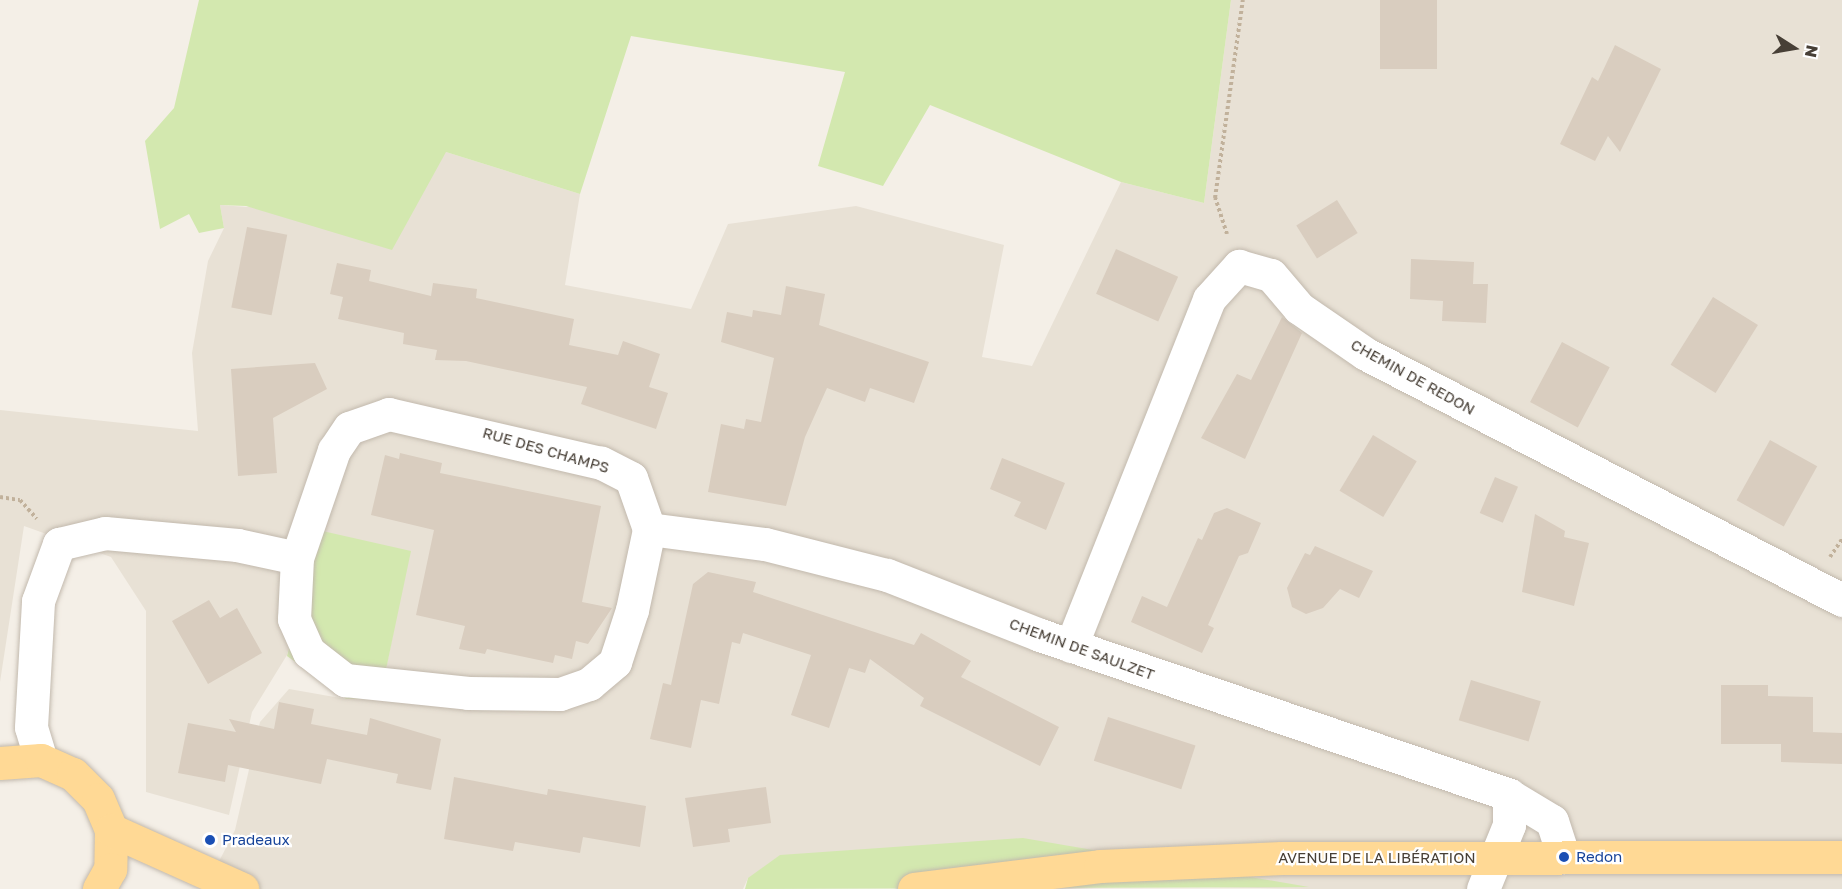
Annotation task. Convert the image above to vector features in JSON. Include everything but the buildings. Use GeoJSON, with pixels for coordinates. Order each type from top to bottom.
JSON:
{"type":"FeatureCollection","features":[{"type":"Feature","properties":{"kind":"main road"},"geometry":{"type":"LineString","coordinates":[[0,763],[41,760],[81,782],[98,799],[111,830],[110,869],[99,889]]}},
{"type":"Feature","properties":{"kind":"main road"},"geometry":{"type":"LineString","coordinates":[[111,830],[233,888]]}},
{"type":"Feature","properties":{"kind":"main road","name":"AVENUE DE LA LIBÉRATION"},"geometry":{"type":"LineString","coordinates":[[914,889],[1100,866],[1282,858],[1842,857]]}},
{"type":"Feature","properties":{"kind":"street","name":"CHEMIN DE REDON"},"geometry":{"type":"LineString","coordinates":[[1239,266],[1271,275],[1299,308],[1366,354],[1842,600]]}},
{"type":"Feature","properties":{"kind":"street"},"geometry":{"type":"LineString","coordinates":[[1071,646],[1209,299],[1239,266]]}},
{"type":"Feature","properties":{"kind":"street","name":"RUE DES CHAMPS"},"geometry":{"type":"LineString","coordinates":[[389,414],[527,442],[601,463],[631,477],[649,529],[632,610],[615,662],[589,684],[560,694],[468,693],[345,680],[309,652],[294,619],[297,558],[334,450],[349,428],[389,414]]}},
{"type":"Feature","properties":{"kind":"street","name":"CHEMIN DE SAULZET"},"geometry":{"type":"LineString","coordinates":[[649,529],[765,544],[887,575],[1071,646],[1509,795],[1552,821],[1564,857]]}},
{"type":"Feature","properties":{"kind":"street"},"geometry":{"type":"LineString","coordinates":[[41,760],[31,727],[38,601],[59,544],[105,533],[237,545],[297,558]]}},
{"type":"Feature","properties":{"kind":"street"},"geometry":{"type":"LineString","coordinates":[[1483,889],[1509,825],[1509,795]]}},
{"type":"Feature","properties":{"kind":"path"},"geometry":{"type":"LineString","coordinates":[[1239,266],[1215,198],[1243,0]]}},
{"type":"Feature","properties":{"kind":"path"},"geometry":{"type":"LineString","coordinates":[[0,497],[20,500],[59,544]]}},
{"type":"Feature","properties":{"kind":"shaded area"},"geometry":{"type":"Polygon","coordinates":[[[1231,0],[1842,0],[1842,889],[1308,889],[748,878],[743,889],[205,889],[235,830],[260,722],[289,689],[346,699],[380,698],[394,629],[317,530],[287,655],[252,712],[229,815],[146,792],[146,611],[111,557],[24,526],[0,682],[0,410],[198,431],[192,353],[208,261],[224,228],[220,205],[247,207],[446,152],[580,194],[565,285],[691,309],[728,224],[856,206],[1004,245],[982,357],[1032,366],[1121,182],[1204,203],[1231,0]]]}},
{"type":"Feature","properties":{"kind":"green space"},"geometry":{"type":"Polygon","coordinates":[[[199,0],[1231,0],[1204,203],[1121,182],[930,105],[883,186],[818,166],[845,72],[631,36],[580,194],[446,152],[392,250],[246,206],[220,205],[224,228],[199,233],[189,214],[160,229],[145,141],[174,108],[199,0]]]}},
{"type":"Feature","properties":{"kind":"green space"},"geometry":{"type":"Polygon","coordinates":[[[318,530],[411,551],[380,698],[346,699],[287,656],[318,530]]]}},
{"type":"Feature","properties":{"kind":"green space"},"geometry":{"type":"Polygon","coordinates":[[[1023,838],[1309,887],[745,889],[748,878],[780,855],[1023,838]]]}},
{"type":"Feature","properties":{"kind":"place","name":"Pradeaux"},"geometry":{"type":"Point","coordinates":[210,840]}},
{"type":"Feature","properties":{"kind":"place","name":"Redon"},"geometry":{"type":"Point","coordinates":[1564,857]}}]}
